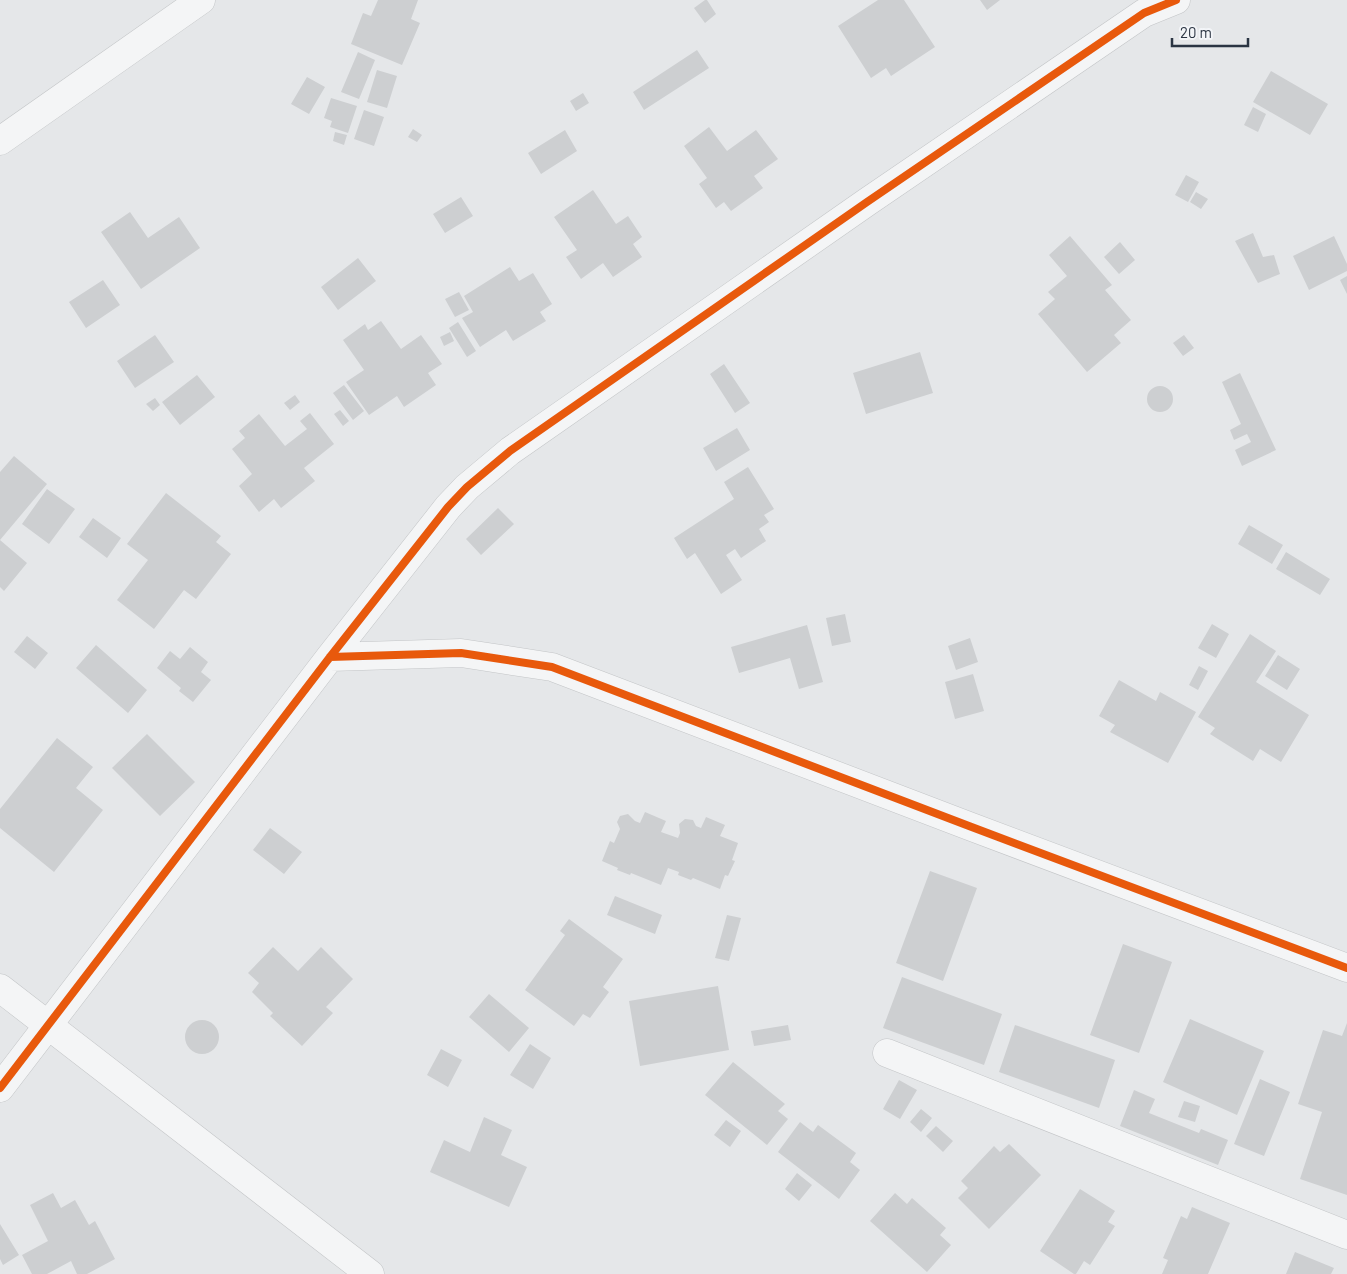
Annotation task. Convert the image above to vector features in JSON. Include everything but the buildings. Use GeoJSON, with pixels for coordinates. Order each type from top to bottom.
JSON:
{"type":"FeatureCollection","features":[{"type":"Feature","properties":{"kind":"street"},"geometry":{"type":"LineString","coordinates":[[0,141],[201,0]]}},
{"type":"Feature","properties":{"kind":"street"},"geometry":{"type":"LineString","coordinates":[[0,1088],[330,657],[448,507],[466,487],[510,451],[867,202],[1144,13],[1176,0]]}},
{"type":"Feature","properties":{"kind":"street"},"geometry":{"type":"LineString","coordinates":[[330,657],[461,653],[552,667],[1347,968]]}},
{"type":"Feature","properties":{"kind":"street"},"geometry":{"type":"LineString","coordinates":[[0,988],[48,1027],[370,1274]]}},
{"type":"Feature","properties":{"kind":"street"},"geometry":{"type":"LineString","coordinates":[[888,1053],[1347,1235]]}},
{"type":"Feature","properties":{"kind":"cycle path"},"geometry":{"type":"LineString","coordinates":[[0,1088],[330,657],[448,507],[467,487],[510,451],[867,202],[1144,13],[1176,0]]}},
{"type":"Feature","properties":{"kind":"cycle path"},"geometry":{"type":"LineString","coordinates":[[330,657],[461,653],[552,667],[1347,968]]}}]}
